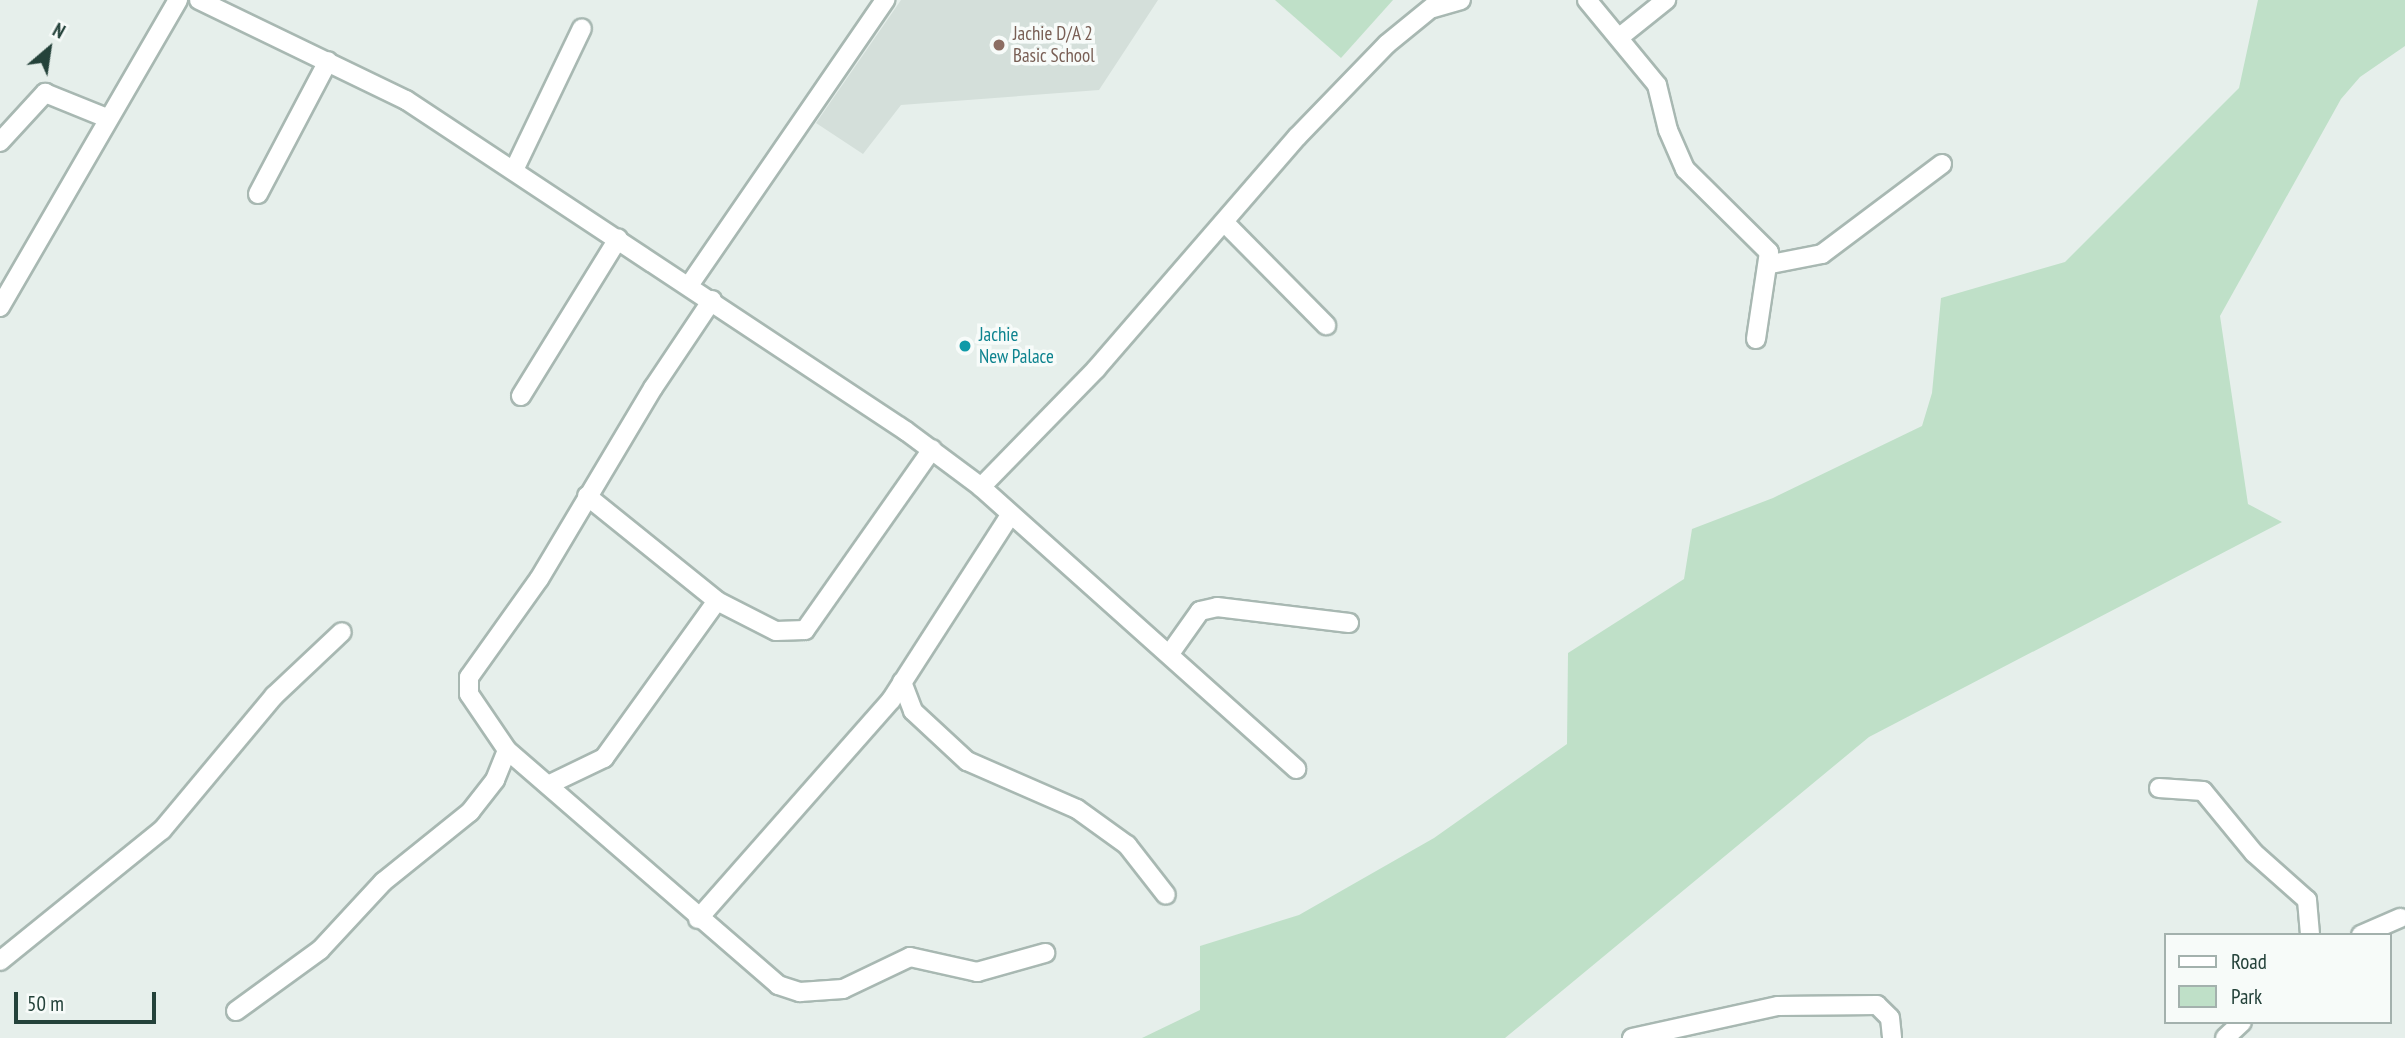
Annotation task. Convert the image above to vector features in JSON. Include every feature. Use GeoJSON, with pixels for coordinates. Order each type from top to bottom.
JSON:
{"type":"FeatureCollection","features":[{"type":"Feature","properties":{"kind":"street"},"geometry":{"type":"LineString","coordinates":[[3,294],[178,0]]}},
{"type":"Feature","properties":{"kind":"street"},"geometry":{"type":"LineString","coordinates":[[199,0],[406,100],[690,284],[932,449],[981,487],[1009,517],[1171,652],[1296,769]]}},
{"type":"Feature","properties":{"kind":"street"},"geometry":{"type":"LineString","coordinates":[[690,284],[885,0]]}},
{"type":"Feature","properties":{"kind":"street"},"geometry":{"type":"LineString","coordinates":[[981,487],[1387,44],[1437,4],[1461,0]]}},
{"type":"Feature","properties":{"kind":"street"},"geometry":{"type":"LineString","coordinates":[[1587,0],[1622,36],[1657,85],[1668,130],[1685,169],[1706,195],[1750,229],[1769,252],[1771,264],[1756,339]]}},
{"type":"Feature","properties":{"kind":"street"},"geometry":{"type":"LineString","coordinates":[[1622,36],[1666,0]]}},
{"type":"Feature","properties":{"kind":"street"},"geometry":{"type":"LineString","coordinates":[[514,170],[582,29]]}},
{"type":"Feature","properties":{"kind":"street"},"geometry":{"type":"LineString","coordinates":[[258,194],[328,61]]}},
{"type":"Feature","properties":{"kind":"street"},"geometry":{"type":"LineString","coordinates":[[0,142],[45,93],[107,118]]}},
{"type":"Feature","properties":{"kind":"street"},"geometry":{"type":"LineString","coordinates":[[1771,264],[1822,254],[1942,164]]}},
{"type":"Feature","properties":{"kind":"street"},"geometry":{"type":"LineString","coordinates":[[1225,223],[1326,325]]}},
{"type":"Feature","properties":{"kind":"street"},"geometry":{"type":"LineString","coordinates":[[521,396],[618,239]]}},
{"type":"Feature","properties":{"kind":"street"},"geometry":{"type":"LineString","coordinates":[[712,300],[587,496],[539,579],[468,677],[469,694],[507,750],[552,783],[762,975],[800,992],[843,989],[910,957],[977,972],[1045,953]]}},
{"type":"Feature","properties":{"kind":"street"},"geometry":{"type":"LineString","coordinates":[[587,496],[717,601],[776,631],[805,630],[932,449]]}},
{"type":"Feature","properties":{"kind":"street"},"geometry":{"type":"LineString","coordinates":[[698,919],[846,755],[902,682],[1009,517]]}},
{"type":"Feature","properties":{"kind":"street"},"geometry":{"type":"LineString","coordinates":[[552,783],[604,758],[717,601]]}},
{"type":"Feature","properties":{"kind":"street"},"geometry":{"type":"LineString","coordinates":[[1171,652],[1200,611],[1217,607],[1349,623]]}},
{"type":"Feature","properties":{"kind":"street"},"geometry":{"type":"LineString","coordinates":[[0,961],[162,830],[274,696],[342,632]]}},
{"type":"Feature","properties":{"kind":"street"},"geometry":{"type":"LineString","coordinates":[[902,682],[913,711],[967,761],[1077,809],[1127,845],[1166,895]]}},
{"type":"Feature","properties":{"kind":"street"},"geometry":{"type":"LineString","coordinates":[[236,1011],[320,950],[383,882],[470,812],[495,780],[507,750]]}},
{"type":"Feature","properties":{"kind":"street"},"geometry":{"type":"LineString","coordinates":[[2159,788],[2193,786],[2215,803],[2254,853],[2307,900],[2310,933]]}},
{"type":"Feature","properties":{"kind":"street"},"geometry":{"type":"LineString","coordinates":[[2366,933],[2400,918]]}},
{"type":"Feature","properties":{"kind":"street"},"geometry":{"type":"LineString","coordinates":[[1632,1038],[1778,1006],[1877,1005],[1890,1018],[1892,1038]]}},
{"type":"Feature","properties":{"kind":"street"},"geometry":{"type":"LineString","coordinates":[[2225,1038],[2240,1024]]}},
{"type":"Feature","properties":{"kind":"shaded area","name":"Jachie D/A 2 Basic School"},"geometry":{"type":"Polygon","coordinates":[[[901,0],[1158,0],[1099,90],[901,105],[863,154],[816,123],[901,0]]]}},
{"type":"Feature","properties":{"kind":"green space"},"geometry":{"type":"Polygon","coordinates":[[[1275,0],[1393,0],[1341,58],[1275,0]]]}},
{"type":"Feature","properties":{"kind":"green space"},"geometry":{"type":"Polygon","coordinates":[[[2258,0],[2405,0],[2405,46],[2360,77],[2341,99],[2220,316],[2248,504],[2282,522],[1869,737],[1505,1038],[1142,1038],[1200,1010],[1200,946],[1299,915],[1434,838],[1567,744],[1568,653],[1684,579],[1692,529],[1773,498],[1922,426],[1932,393],[1941,298],[2065,262],[2239,88],[2258,0]]]}},
{"type":"Feature","properties":{"kind":"place","name":"Jachie D/A 2 Basic School"},"geometry":{"type":"Point","coordinates":[999,45]}},
{"type":"Feature","properties":{"kind":"place","name":"Jachie New Palace"},"geometry":{"type":"Point","coordinates":[965,346]}}]}
